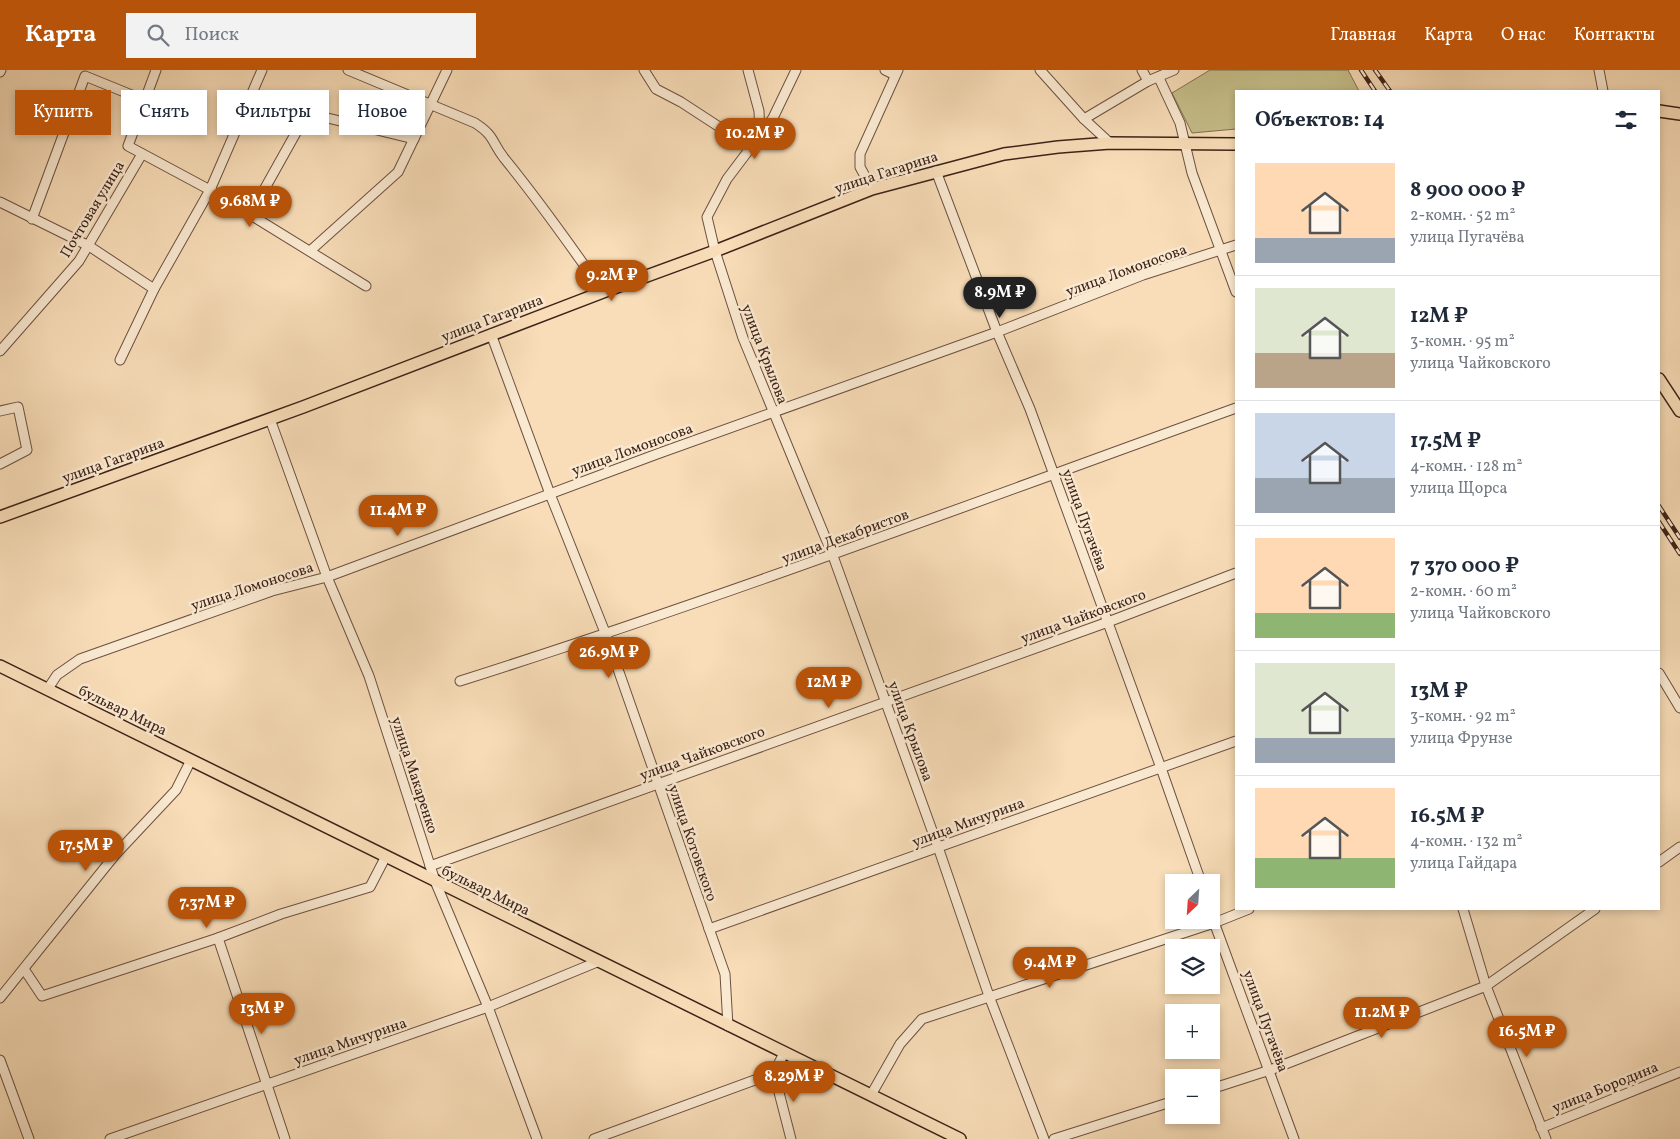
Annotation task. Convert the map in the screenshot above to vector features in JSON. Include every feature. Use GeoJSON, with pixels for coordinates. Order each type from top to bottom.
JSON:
{"type":"FeatureCollection","features":[{"type":"Feature","properties":{"kind":"main road"},"geometry":{"type":"LineString","coordinates":[[1660,112],[1680,114]]}},
{"type":"Feature","properties":{"kind":"main road","name":"улица Гагарина"},"geometry":{"type":"LineString","coordinates":[[0,517],[270,419],[715,251],[872,189],[1004,154],[1110,143],[1235,144]]}},
{"type":"Feature","properties":{"kind":"main road"},"geometry":{"type":"LineString","coordinates":[[1660,381],[1680,411]]}},
{"type":"Feature","properties":{"kind":"main road","name":"бульвар Мира"},"geometry":{"type":"LineString","coordinates":[[0,666],[386,858],[960,1139]]}},
{"type":"Feature","properties":{"kind":"street","name":"Почтовая улица"},"geometry":{"type":"LineString","coordinates":[[148,90],[156,70]]}},
{"type":"Feature","properties":{"kind":"street"},"geometry":{"type":"LineString","coordinates":[[120,360],[154,289],[210,190],[262,70]]}},
{"type":"Feature","properties":{"kind":"street"},"geometry":{"type":"LineString","coordinates":[[348,70],[430,104],[489,132],[501,154],[541,204],[603,292]]}},
{"type":"Feature","properties":{"kind":"street"},"geometry":{"type":"LineString","coordinates":[[310,251],[398,172],[447,70]]}},
{"type":"Feature","properties":{"kind":"street"},"geometry":{"type":"LineString","coordinates":[[644,70],[656,89],[681,102],[750,147]]}},
{"type":"Feature","properties":{"kind":"street"},"geometry":{"type":"LineString","coordinates":[[748,70],[759,111],[760,136]]}},
{"type":"Feature","properties":{"kind":"street","name":"улица Крылова"},"geometry":{"type":"LineString","coordinates":[[796,70],[773,118],[727,179],[708,217],[715,251],[735,315],[773,413],[833,556],[938,847],[989,996],[1044,1139]]}},
{"type":"Feature","properties":{"kind":"street"},"geometry":{"type":"LineString","coordinates":[[872,189],[860,167],[860,154],[897,73],[885,70]]}},
{"type":"Feature","properties":{"kind":"street"},"geometry":{"type":"LineString","coordinates":[[1040,70],[1084,119],[1110,143]]}},
{"type":"Feature","properties":{"kind":"street"},"geometry":{"type":"LineString","coordinates":[[1142,70],[1148,81]]}},
{"type":"Feature","properties":{"kind":"street"},"geometry":{"type":"LineString","coordinates":[[1599,70],[1604,90]]}},
{"type":"Feature","properties":{"kind":"street"},"geometry":{"type":"LineString","coordinates":[[1084,119],[1148,81],[1171,71]]}},
{"type":"Feature","properties":{"kind":"street"},"geometry":{"type":"LineString","coordinates":[[32,219],[85,76],[121,91]]}},
{"type":"Feature","properties":{"kind":"street"},"geometry":{"type":"LineString","coordinates":[[1158,78],[1180,124],[1192,172],[1235,289]]}},
{"type":"Feature","properties":{"kind":"street"},"geometry":{"type":"LineString","coordinates":[[250,214],[307,113],[414,139]]}},
{"type":"Feature","properties":{"kind":"street","name":"Почтовая улица"},"geometry":{"type":"LineString","coordinates":[[0,351],[79,262],[89,246],[142,154],[128,146],[132,135]]}},
{"type":"Feature","properties":{"kind":"street"},"geometry":{"type":"LineString","coordinates":[[142,154],[210,190],[366,286]]}},
{"type":"Feature","properties":{"kind":"street","name":"улица Пугачёва"},"geometry":{"type":"LineString","coordinates":[[936,171],[997,332],[1030,410],[1054,474],[1161,768],[1197,874]]}},
{"type":"Feature","properties":{"kind":"street"},"geometry":{"type":"LineString","coordinates":[[0,202],[89,246],[154,289]]}},
{"type":"Feature","properties":{"kind":"street","name":"улица Ломоносова"},"geometry":{"type":"LineString","coordinates":[[47,690],[57,675],[80,659],[272,591],[327,577],[997,332],[1143,276],[1235,245]]}},
{"type":"Feature","properties":{"kind":"street","name":"улица Котовского"},"geometry":{"type":"LineString","coordinates":[[491,334],[550,494],[606,635],[725,974],[728,1026]]}},
{"type":"Feature","properties":{"kind":"street"},"geometry":{"type":"LineString","coordinates":[[0,411],[18,407],[27,450],[0,464]]}},
{"type":"Feature","properties":{"kind":"street","name":"улица Декабристов"},"geometry":{"type":"LineString","coordinates":[[460,681],[606,635],[833,556],[1235,408]]}},
{"type":"Feature","properties":{"kind":"street","name":"улица Макаренко"},"geometry":{"type":"LineString","coordinates":[[270,419],[327,577],[369,676],[435,881],[488,1007],[536,1139]]}},
{"type":"Feature","properties":{"kind":"street","name":"улица Чайковского"},"geometry":{"type":"LineString","coordinates":[[430,866],[1108,622],[1235,573]]}},
{"type":"Feature","properties":{"kind":"street"},"geometry":{"type":"LineString","coordinates":[[1660,675],[1680,708]]}},
{"type":"Feature","properties":{"kind":"street","name":"улица Мичурина"},"geometry":{"type":"LineString","coordinates":[[709,929],[1235,741]]}},
{"type":"Feature","properties":{"kind":"street"},"geometry":{"type":"LineString","coordinates":[[0,998],[115,855],[176,790],[191,760]]}},
{"type":"Feature","properties":{"kind":"street"},"geometry":{"type":"LineString","coordinates":[[1660,861],[1680,847]]}},
{"type":"Feature","properties":{"kind":"street"},"geometry":{"type":"LineString","coordinates":[[24,969],[42,996],[218,938],[281,914],[370,887],[386,858]]}},
{"type":"Feature","properties":{"kind":"street"},"geometry":{"type":"LineString","coordinates":[[1220,916],[1245,910]]}},
{"type":"Feature","properties":{"kind":"street"},"geometry":{"type":"LineString","coordinates":[[1463,910],[1486,986],[1546,1139]]}},
{"type":"Feature","properties":{"kind":"street"},"geometry":{"type":"LineString","coordinates":[[1220,1086],[1270,1070],[1486,986],[1594,910]]}},
{"type":"Feature","properties":{"kind":"street"},"geometry":{"type":"LineString","coordinates":[[871,1095],[900,1044],[922,1018],[1181,929]]}},
{"type":"Feature","properties":{"kind":"street","name":"улица Пугачёва"},"geometry":{"type":"LineString","coordinates":[[1217,929],[1294,1139]]}},
{"type":"Feature","properties":{"kind":"street"},"geometry":{"type":"LineString","coordinates":[[218,938],[285,1139]]}},
{"type":"Feature","properties":{"kind":"street","name":"улица Мичурина"},"geometry":{"type":"LineString","coordinates":[[110,1139],[488,1007],[598,962]]}},
{"type":"Feature","properties":{"kind":"street"},"geometry":{"type":"LineString","coordinates":[[784,1053],[774,1073],[791,1139]]}},
{"type":"Feature","properties":{"kind":"street"},"geometry":{"type":"LineString","coordinates":[[0,1060],[29,1139]]}},
{"type":"Feature","properties":{"kind":"street","name":"улица Бородина"},"geometry":{"type":"LineString","coordinates":[[1541,1128],[1680,1072]]}},
{"type":"Feature","properties":{"kind":"street"},"geometry":{"type":"LineString","coordinates":[[594,1139],[774,1073]]}},
{"type":"Feature","properties":{"kind":"street"},"geometry":{"type":"LineString","coordinates":[[1054,1139],[1165,1104]]}},
{"type":"Feature","properties":{"kind":"shaded area"},"geometry":{"type":"Polygon","coordinates":[[[1210,70],[1348,70],[1358,90],[1235,90],[1235,129],[1192,133],[1172,93],[1210,70]]]}},
{"type":"Feature","properties":{"kind":"railway"},"geometry":{"type":"LineString","coordinates":[[1361,70],[1374,90]]}},
{"type":"Feature","properties":{"kind":"railway"},"geometry":{"type":"LineString","coordinates":[[1375,70],[1389,90]]}},
{"type":"Feature","properties":{"kind":"railway"},"geometry":{"type":"LineString","coordinates":[[1660,508],[1680,538]]}},
{"type":"Feature","properties":{"kind":"railway"},"geometry":{"type":"LineString","coordinates":[[1660,524],[1680,554]]}}]}
